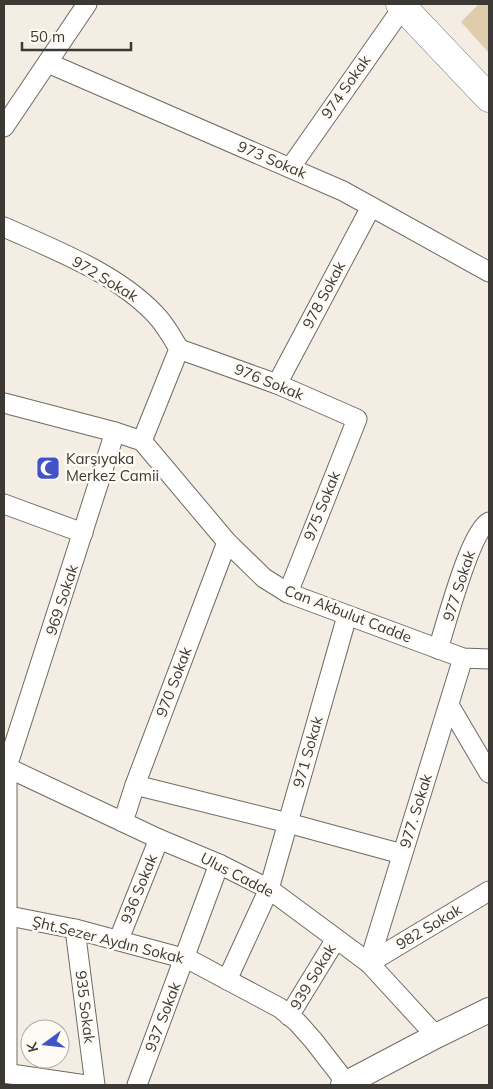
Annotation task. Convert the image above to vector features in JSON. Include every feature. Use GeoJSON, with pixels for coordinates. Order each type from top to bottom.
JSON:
{"type":"FeatureCollection","features":[{"type":"Feature","properties":{"kind":"highway"},"geometry":{"type":"LineString","coordinates":[[409,5],[489,75]]}},
{"type":"Feature","properties":{"kind":"highway"},"geometry":{"type":"LineString","coordinates":[[409,5],[489,98]]}},
{"type":"Feature","properties":{"kind":"main road"},"geometry":{"type":"LineString","coordinates":[[346,1084],[489,1010]]}},
{"type":"Feature","properties":{"kind":"street"},"geometry":{"type":"LineString","coordinates":[[4,127],[87,4]]}},
{"type":"Feature","properties":{"kind":"street","name":"974 Sokak"},"geometry":{"type":"LineString","coordinates":[[290,168],[409,5]]}},
{"type":"Feature","properties":{"kind":"street","name":"973 Sokak"},"geometry":{"type":"LineString","coordinates":[[48,63],[343,192],[489,272]]}},
{"type":"Feature","properties":{"kind":"street","name":"978 Sokak"},"geometry":{"type":"LineString","coordinates":[[277,384],[371,207]]}},
{"type":"Feature","properties":{"kind":"street","name":"972 Sokak"},"geometry":{"type":"LineString","coordinates":[[4,227],[84,264],[131,292],[157,316],[179,349]]}},
{"type":"Feature","properties":{"kind":"street"},"geometry":{"type":"LineString","coordinates":[[4,403],[115,432],[142,441],[179,349]]}},
{"type":"Feature","properties":{"kind":"street","name":"976 Sokak"},"geometry":{"type":"LineString","coordinates":[[179,349],[277,384],[357,419]]}},
{"type":"Feature","properties":{"kind":"street","name":"975 Sokak"},"geometry":{"type":"LineString","coordinates":[[288,592],[357,419]]}},
{"type":"Feature","properties":{"kind":"street","name":"969 Sokak"},"geometry":{"type":"LineString","coordinates":[[5,1073],[5,766],[115,432]]}},
{"type":"Feature","properties":{"kind":"street","name":"Can Akbulut Cadde"},"geometry":{"type":"LineString","coordinates":[[142,441],[227,542],[264,578],[288,592],[347,616],[463,658],[489,660]]}},
{"type":"Feature","properties":{"kind":"street"},"geometry":{"type":"LineString","coordinates":[[4,504],[83,533]]}},
{"type":"Feature","properties":{"kind":"street","name":"977 Sokak"},"geometry":{"type":"LineString","coordinates":[[438,649],[471,547],[486,523]]}},
{"type":"Feature","properties":{"kind":"street","name":"970 Sokak"},"geometry":{"type":"LineString","coordinates":[[123,822],[135,785],[227,542]]}},
{"type":"Feature","properties":{"kind":"street","name":"971 Sokak"},"geometry":{"type":"LineString","coordinates":[[227,980],[269,889],[347,616]]}},
{"type":"Feature","properties":{"kind":"street","name":"977. Sokak"},"geometry":{"type":"LineString","coordinates":[[369,963],[463,658]]}},
{"type":"Feature","properties":{"kind":"street"},"geometry":{"type":"LineString","coordinates":[[449,705],[489,773]]}},
{"type":"Feature","properties":{"kind":"street","name":"Ulus Cadde"},"geometry":{"type":"LineString","coordinates":[[5,766],[159,839],[219,864],[269,889],[369,963],[436,1036]]}},
{"type":"Feature","properties":{"kind":"street"},"geometry":{"type":"LineString","coordinates":[[135,785],[402,854]]}},
{"type":"Feature","properties":{"kind":"street","name":"936 Sokak"},"geometry":{"type":"LineString","coordinates":[[119,939],[159,839]]}},
{"type":"Feature","properties":{"kind":"street","name":"937 Sokak"},"geometry":{"type":"LineString","coordinates":[[136,1085],[219,864]]}},
{"type":"Feature","properties":{"kind":"street","name":"982 Sokak"},"geometry":{"type":"LineString","coordinates":[[369,963],[489,891]]}},
{"type":"Feature","properties":{"kind":"street","name":"Şht.Sezer Aydın Sokak"},"geometry":{"type":"LineString","coordinates":[[5,915],[119,939],[185,958],[280,1008],[313,1040],[346,1084]]}},
{"type":"Feature","properties":{"kind":"street","name":"935 Sokak"},"geometry":{"type":"LineString","coordinates":[[75,929],[95,1085]]}},
{"type":"Feature","properties":{"kind":"street","name":"939 Sokak"},"geometry":{"type":"LineString","coordinates":[[289,1016],[336,939]]}},
{"type":"Feature","properties":{"kind":"street"},"geometry":{"type":"LineString","coordinates":[[5,1073],[86,1085]]}},
{"type":"Feature","properties":{"kind":"shaded area"},"geometry":{"type":"Polygon","coordinates":[[[479,4],[489,4],[489,53],[461,22],[479,4]]]}},
{"type":"Feature","properties":{"kind":"place","name":"Karşıyaka Merkez Camii"},"geometry":{"type":"Point","coordinates":[48,468]}}]}
